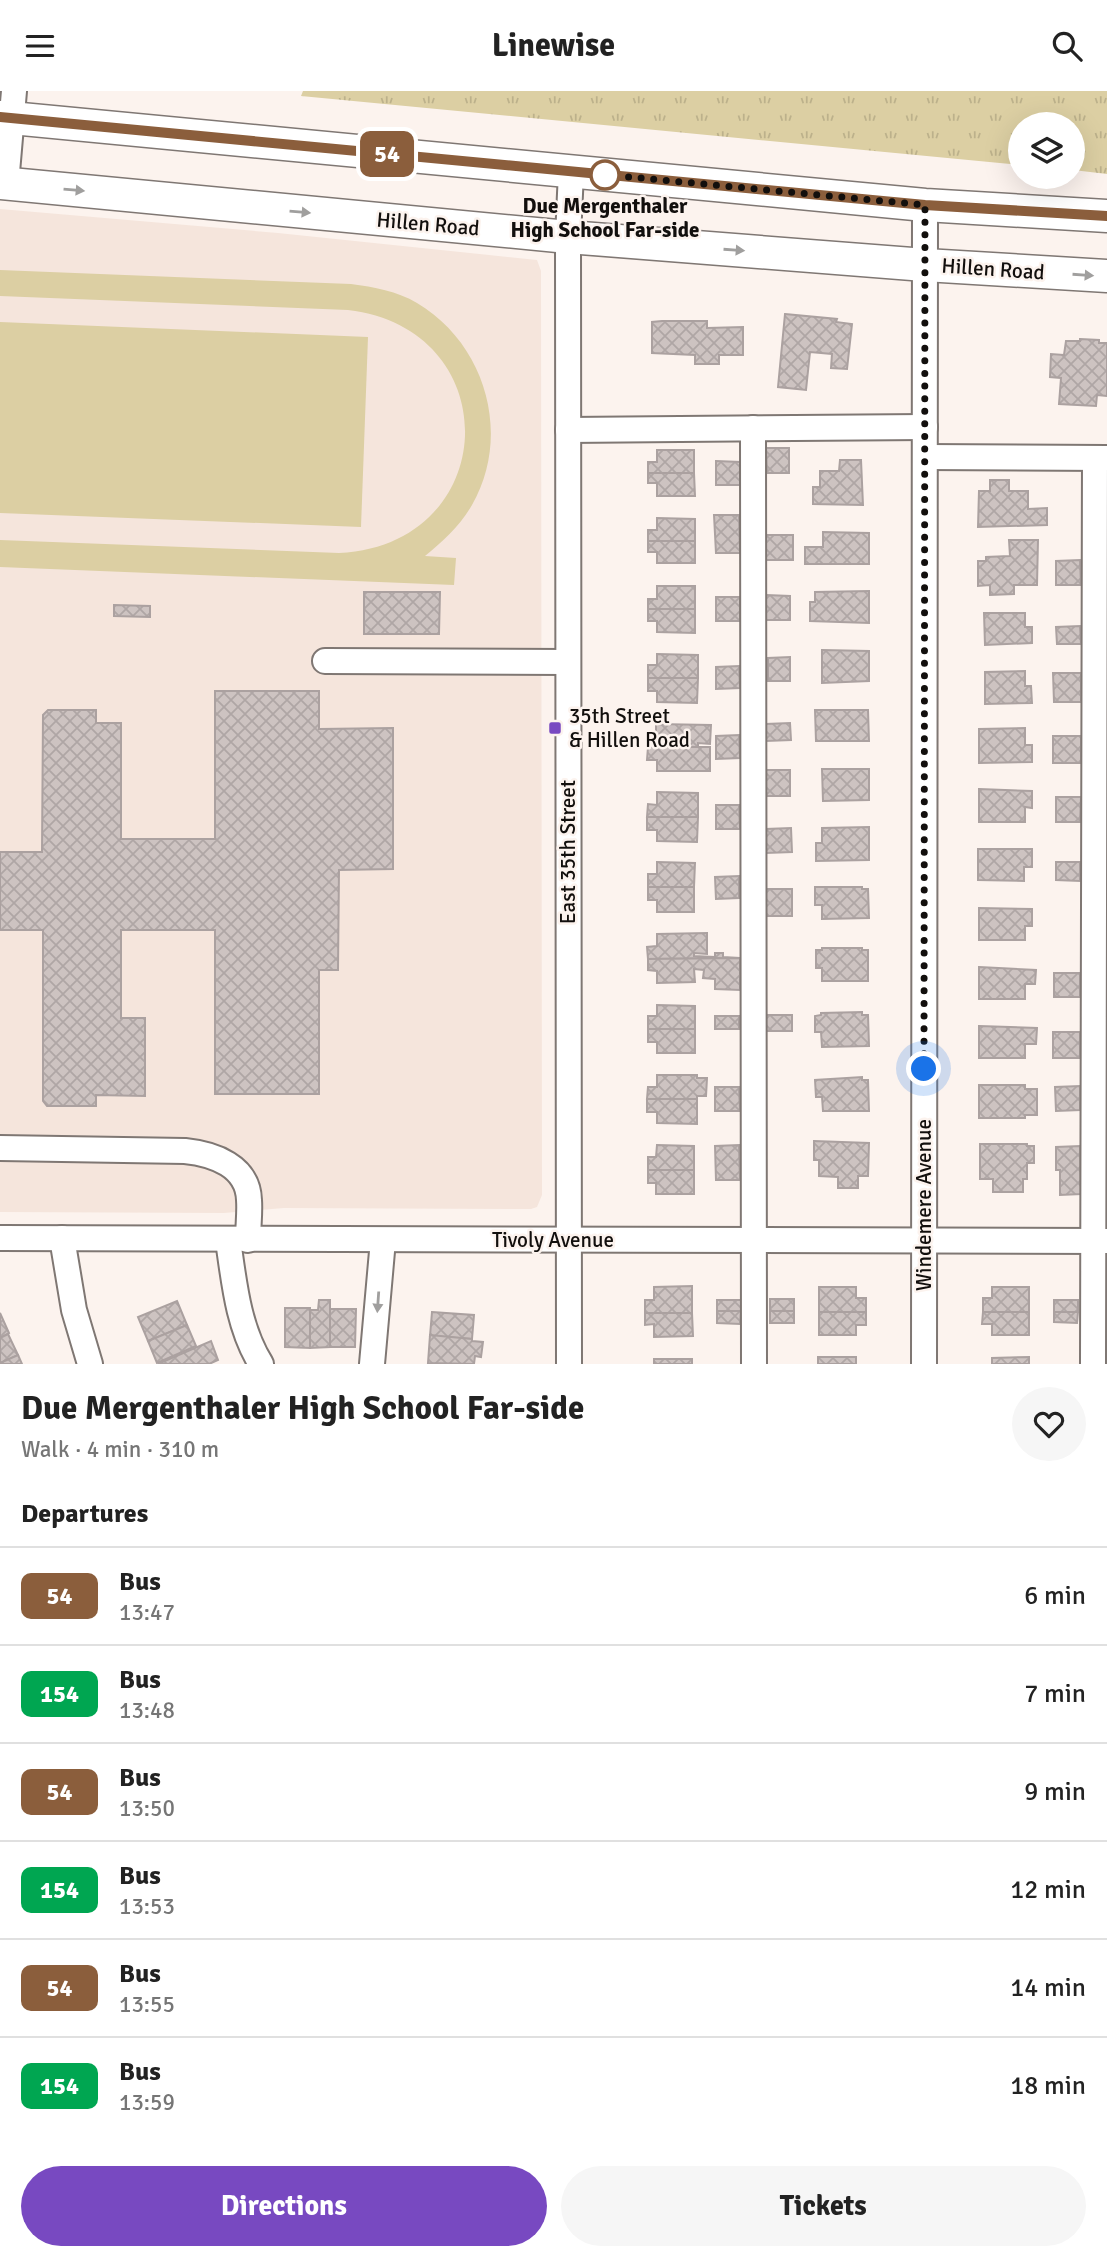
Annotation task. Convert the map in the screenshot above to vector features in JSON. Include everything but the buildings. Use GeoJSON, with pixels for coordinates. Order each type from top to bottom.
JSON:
{"type":"FeatureCollection","features":[{"type":"Feature","properties":{"kind":"main road"},"geometry":{"type":"LineString","coordinates":[[9,109],[571,172],[925,205],[1107,216]]}},
{"type":"Feature","properties":{"kind":"main road","name":"Hillen Road"},"geometry":{"type":"LineString","coordinates":[[3,184],[568,237],[925,265],[1107,276]]}},
{"type":"Feature","properties":{"kind":"street"},"geometry":{"type":"LineString","coordinates":[[3,184],[9,109]]}},
{"type":"Feature","properties":{"kind":"street","name":"East 35th Street"},"geometry":{"type":"LineString","coordinates":[[569,1364],[568,237],[571,172]]}},
{"type":"Feature","properties":{"kind":"street","name":"Windemere Avenue"},"geometry":{"type":"LineString","coordinates":[[924,1364],[925,205]]}},
{"type":"Feature","properties":{"kind":"street"},"geometry":{"type":"LineString","coordinates":[[568,429],[925,427]]}},
{"type":"Feature","properties":{"kind":"street"},"geometry":{"type":"LineString","coordinates":[[753,428],[754,1364]]}},
{"type":"Feature","properties":{"kind":"street"},"geometry":{"type":"LineString","coordinates":[[925,457],[1101,458],[1100,1241],[1093,1364]]}},
{"type":"Feature","properties":{"kind":"street"},"geometry":{"type":"LineString","coordinates":[[325,661],[568,662]]}},
{"type":"Feature","properties":{"kind":"street"},"geometry":{"type":"LineString","coordinates":[[0,1148],[185,1151],[204,1153],[221,1159],[234,1168],[244,1181],[249,1198],[238,1240],[237,1299],[244,1328],[261,1364]]}},
{"type":"Feature","properties":{"kind":"street","name":"Tivoly Avenue"},"geometry":{"type":"LineString","coordinates":[[0,1238],[1100,1241]]}},
{"type":"Feature","properties":{"kind":"street"},"geometry":{"type":"LineString","coordinates":[[62,1238],[74,1310],[90,1364]]}},
{"type":"Feature","properties":{"kind":"street"},"geometry":{"type":"LineString","coordinates":[[372,1364],[383,1240]]}},
{"type":"Feature","properties":{"kind":"shaded area"},"geometry":{"type":"Polygon","coordinates":[[[0,209],[278,233],[537,260],[541,271],[542,1195],[537,1207],[284,1208],[224,1213],[0,1212],[0,209]]]}},
{"type":"Feature","properties":{"kind":"green space"},"geometry":{"type":"Polygon","coordinates":[[[303,91],[1107,91],[1107,174],[1085,171],[1085,112],[1008,112],[1008,164],[301,96],[303,91]]]}},
{"type":"Feature","properties":{"kind":"green space"},"geometry":{"type":"Polygon","coordinates":[[[0,270],[351,284],[385,290],[417,303],[441,321],[460,342],[475,366],[485,393],[490,421],[490,450],[484,478],[472,505],[457,526],[425,556],[456,558],[454,585],[0,567],[0,540],[339,553],[393,541],[432,514],[456,478],[465,436],[459,393],[437,355],[401,326],[348,310],[0,296],[0,270]]]}},
{"type":"Feature","properties":{"kind":"green space"},"geometry":{"type":"Polygon","coordinates":[[[0,322],[368,337],[361,527],[0,513],[0,322]]]}},
{"type":"Feature","properties":{"kind":"bus line","name":"54"},"geometry":{"type":"LineString","coordinates":[[0,117],[925,205],[1107,216]]}},
{"type":"Feature","properties":{"kind":"place","name":"Due Mergenthaler High School Far-side"},"geometry":{"type":"Point","coordinates":[605,175]}},
{"type":"Feature","properties":{"kind":"place","name":"35th Street & Hillen Road"},"geometry":{"type":"Point","coordinates":[555,728]}},
{"type":"Feature","properties":{"kind":"route"},"geometry":{"type":"LineString","coordinates":[[605,175],[598,174],[925,205],[924,1069]]}}]}
